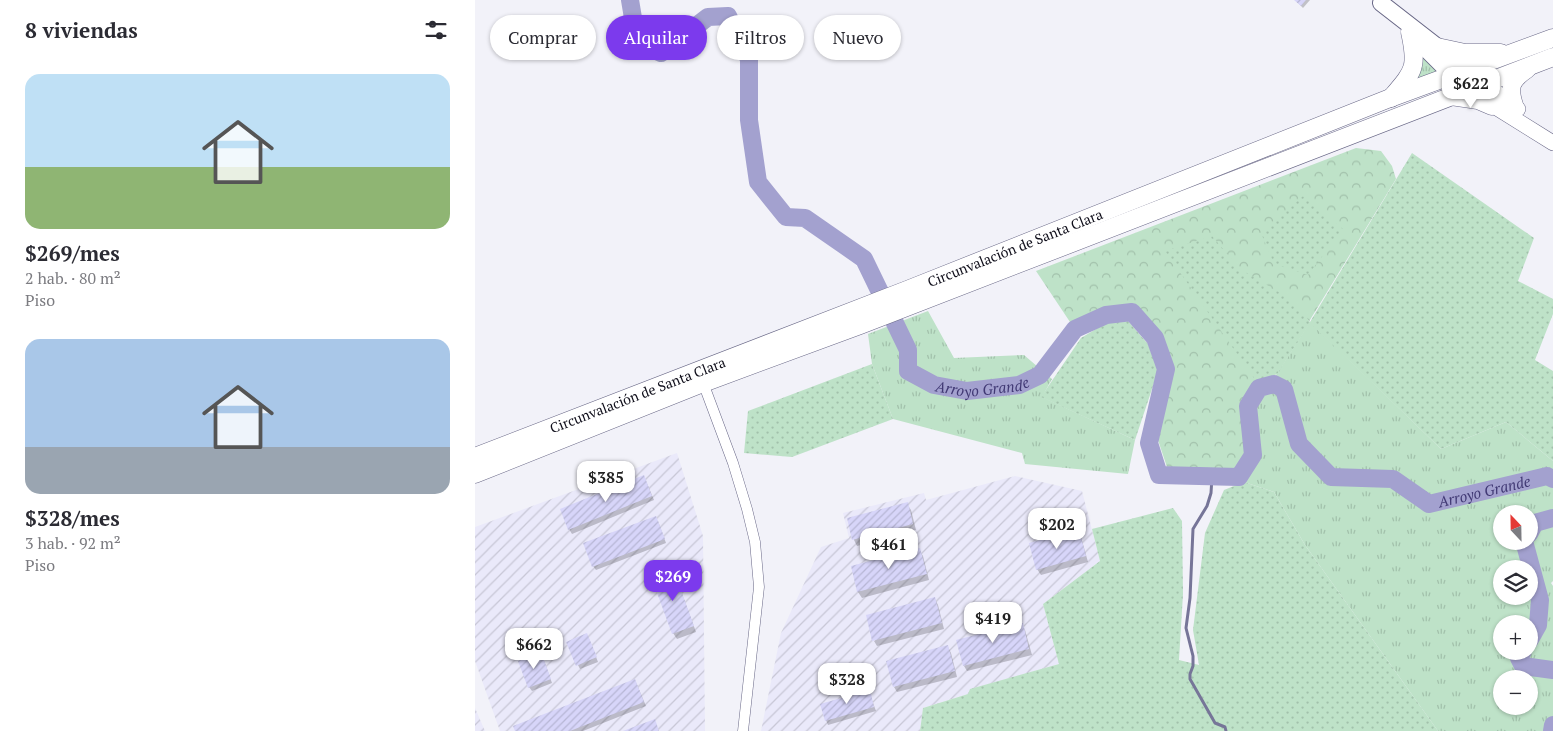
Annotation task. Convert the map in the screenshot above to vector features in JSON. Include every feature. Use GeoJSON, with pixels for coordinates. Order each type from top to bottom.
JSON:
{"type":"FeatureCollection","features":[{"type":"Feature","properties":{"kind":"highway"},"geometry":{"type":"LineString","coordinates":[[1390,98],[1411,75],[1415,63],[1410,32]]}},
{"type":"Feature","properties":{"kind":"highway","name":"Circunvalación de Santa Clara"},"geometry":{"type":"LineString","coordinates":[[910,297],[1390,98],[1553,38]]}},
{"type":"Feature","properties":{"kind":"highway"},"geometry":{"type":"LineString","coordinates":[[1437,47],[1465,53],[1514,52]]}},
{"type":"Feature","properties":{"kind":"highway","name":"Circunvalación de Santa Clara"},"geometry":{"type":"LineString","coordinates":[[475,457],[700,377],[1553,57]]}},
{"type":"Feature","properties":{"kind":"highway"},"geometry":{"type":"LineString","coordinates":[[1513,105],[1510,93],[1511,83],[1518,75],[1532,65]]}},
{"type":"Feature","properties":{"kind":"highway"},"geometry":{"type":"LineString","coordinates":[[1450,96],[1477,100],[1492,106]]}},
{"type":"Feature","properties":{"kind":"highway","name":"Circunvalación de Santa Clara"},"geometry":{"type":"LineString","coordinates":[[475,474],[700,377]]}},
{"type":"Feature","properties":{"kind":"main road"},"geometry":{"type":"LineString","coordinates":[[1379,1],[1410,32],[1476,86],[1513,105],[1553,142]]}},
{"type":"Feature","properties":{"kind":"main road"},"geometry":{"type":"LineString","coordinates":[[1379,1],[1437,47],[1460,73]]}},
{"type":"Feature","properties":{"kind":"main road"},"geometry":{"type":"LineString","coordinates":[[1476,86],[1492,106],[1553,142]]}},
{"type":"Feature","properties":{"kind":"street"},"geometry":{"type":"LineString","coordinates":[[700,377],[733,463],[755,542],[759,587],[743,731]]}},
{"type":"Feature","properties":{"kind":"shaded area"},"geometry":{"type":"Polygon","coordinates":[[[677,453],[703,536],[705,731],[500,731],[475,661],[475,527],[677,453]]]}},
{"type":"Feature","properties":{"kind":"shaded area"},"geometry":{"type":"Polygon","coordinates":[[[1015,476],[1082,491],[1100,561],[1043,604],[1059,664],[971,689],[968,694],[923,708],[920,731],[761,731],[781,633],[821,547],[849,538],[843,513],[924,493],[926,500],[1015,476]]]}},
{"type":"Feature","properties":{"kind":"shaded area"},"geometry":{"type":"Polygon","coordinates":[[[475,708],[485,731],[475,731],[475,708]]]}},
{"type":"Feature","properties":{"kind":"green space"},"geometry":{"type":"Polygon","coordinates":[[[1422,55],[1440,75],[1408,87],[1422,55]]]}},
{"type":"Feature","properties":{"kind":"green space"},"geometry":{"type":"Polygon","coordinates":[[[1356,148],[1381,151],[1392,166],[1396,179],[1277,374],[1256,381],[1244,402],[1246,453],[1234,471],[1168,470],[1158,440],[1173,371],[1160,337],[1136,307],[1102,310],[1072,325],[1036,271],[1356,148]]]}},
{"type":"Feature","properties":{"kind":"green space"},"geometry":{"type":"Polygon","coordinates":[[[1412,153],[1534,238],[1518,281],[1553,299],[1553,314],[1535,360],[1553,371],[1553,461],[1506,422],[1441,449],[1310,323],[1277,374],[1256,381],[1165,251],[1212,236],[1240,269],[1294,301],[1310,322],[1412,153]]]}},
{"type":"Feature","properties":{"kind":"green space"},"geometry":{"type":"Polygon","coordinates":[[[1303,196],[1343,229],[1308,275],[1274,264],[1261,233],[1303,196]]]}},
{"type":"Feature","properties":{"kind":"green space"},"geometry":{"type":"Polygon","coordinates":[[[928,311],[954,358],[1024,355],[1052,379],[1042,397],[1135,440],[1128,474],[1025,464],[1022,453],[893,419],[872,364],[868,334],[928,311]]]}},
{"type":"Feature","properties":{"kind":"green space"},"geometry":{"type":"Polygon","coordinates":[[[1128,321],[1148,344],[1158,371],[1135,440],[1041,397],[1081,338],[1106,323],[1128,321]]]}},
{"type":"Feature","properties":{"kind":"green space"},"geometry":{"type":"Polygon","coordinates":[[[1310,322],[1441,449],[1506,422],[1553,461],[1553,581],[1551,583],[1553,586],[1553,731],[1438,731],[1305,545],[1274,492],[1244,482],[1260,447],[1255,408],[1310,322]]]}},
{"type":"Feature","properties":{"kind":"green space"},"geometry":{"type":"Polygon","coordinates":[[[872,364],[893,419],[792,457],[744,453],[748,411],[872,364]]]}},
{"type":"Feature","properties":{"kind":"green space"},"geometry":{"type":"Polygon","coordinates":[[[1244,482],[1274,492],[1305,545],[1438,731],[920,731],[923,708],[968,694],[970,689],[1059,664],[1043,604],[1100,561],[1092,529],[1173,508],[1182,521],[1183,594],[1179,660],[1199,665],[1193,630],[1205,533],[1224,490],[1244,482]]]}},
{"type":"Feature","properties":{"kind":"building"},"geometry":{"type":"Polygon","coordinates":[[[1294,0],[1306,0],[1301,6],[1294,0]]]}},
{"type":"Feature","properties":{"kind":"building"},"geometry":{"type":"Polygon","coordinates":[[[644,475],[652,496],[568,530],[560,509],[644,475]]]}},
{"type":"Feature","properties":{"kind":"building"},"geometry":{"type":"Polygon","coordinates":[[[908,502],[913,524],[852,540],[847,518],[908,502]]]}},
{"type":"Feature","properties":{"kind":"building"},"geometry":{"type":"Polygon","coordinates":[[[656,516],[665,539],[592,567],[583,543],[656,516]]]}},
{"type":"Feature","properties":{"kind":"building"},"geometry":{"type":"Polygon","coordinates":[[[1079,530],[1086,556],[1036,570],[1029,543],[1079,530]]]}},
{"type":"Feature","properties":{"kind":"building"},"geometry":{"type":"Polygon","coordinates":[[[920,548],[927,574],[857,592],[851,566],[920,548]]]}},
{"type":"Feature","properties":{"kind":"building"},"geometry":{"type":"Polygon","coordinates":[[[674,571],[694,626],[672,634],[652,579],[674,571]]]}},
{"type":"Feature","properties":{"kind":"building"},"geometry":{"type":"Polygon","coordinates":[[[935,597],[942,623],[872,641],[866,615],[935,597]]]}},
{"type":"Feature","properties":{"kind":"building"},"geometry":{"type":"Polygon","coordinates":[[[1023,623],[1029,649],[963,666],[956,640],[1023,623]]]}},
{"type":"Feature","properties":{"kind":"building"},"geometry":{"type":"Polygon","coordinates":[[[587,633],[597,657],[576,666],[566,642],[587,633]]]}},
{"type":"Feature","properties":{"kind":"building"},"geometry":{"type":"Polygon","coordinates":[[[948,645],[955,671],[893,687],[886,661],[948,645]]]}},
{"type":"Feature","properties":{"kind":"building"},"geometry":{"type":"Polygon","coordinates":[[[541,652],[551,679],[528,688],[518,661],[541,652]]]}},
{"type":"Feature","properties":{"kind":"building"},"geometry":{"type":"Polygon","coordinates":[[[635,679],[644,702],[570,731],[515,731],[513,726],[635,679]]]}},
{"type":"Feature","properties":{"kind":"building"},"geometry":{"type":"Polygon","coordinates":[[[870,690],[874,707],[825,721],[820,704],[870,690]]]}},
{"type":"Feature","properties":{"kind":"building"},"geometry":{"type":"Polygon","coordinates":[[[655,719],[659,731],[623,731],[655,719]]]}},
{"type":"Feature","properties":{"kind":"waterway","name":"Arroyo Grande"},"geometry":{"type":"LineString","coordinates":[[630,0],[637,42],[661,53],[708,17],[728,16],[749,59],[749,120],[758,182],[786,217],[805,218],[864,259],[908,350],[908,371],[934,385],[967,391],[1019,385],[1040,375],[1075,329],[1106,315],[1132,312],[1155,338],[1166,369],[1149,443],[1159,475],[1239,477],[1253,455],[1248,406],[1259,388],[1274,384],[1284,389],[1299,444],[1331,477],[1393,479],[1429,504],[1547,476],[1553,479]]}},
{"type":"Feature","properties":{"kind":"waterway"},"geometry":{"type":"LineString","coordinates":[[1212,477],[1211,493],[1207,506],[1193,529],[1190,598],[1186,628],[1193,656],[1190,679],[1215,723],[1225,727],[1226,731]]}},
{"type":"Feature","properties":{"kind":"waterway","name":"Arroyo Grande"},"geometry":{"type":"LineString","coordinates":[[1538,522],[1553,518]]}},
{"type":"Feature","properties":{"kind":"waterway","name":"Arroyo Grande"},"geometry":{"type":"LineString","coordinates":[[1526,550],[1540,600],[1538,625]]}},
{"type":"Feature","properties":{"kind":"waterway","name":"Arroyo Grande"},"geometry":{"type":"LineString","coordinates":[[1520,660],[1523,666],[1553,670]]}},
{"type":"Feature","properties":{"kind":"waterway","name":"Arroyo Grande"},"geometry":{"type":"LineString","coordinates":[[1552,731],[1553,725]]}}]}
